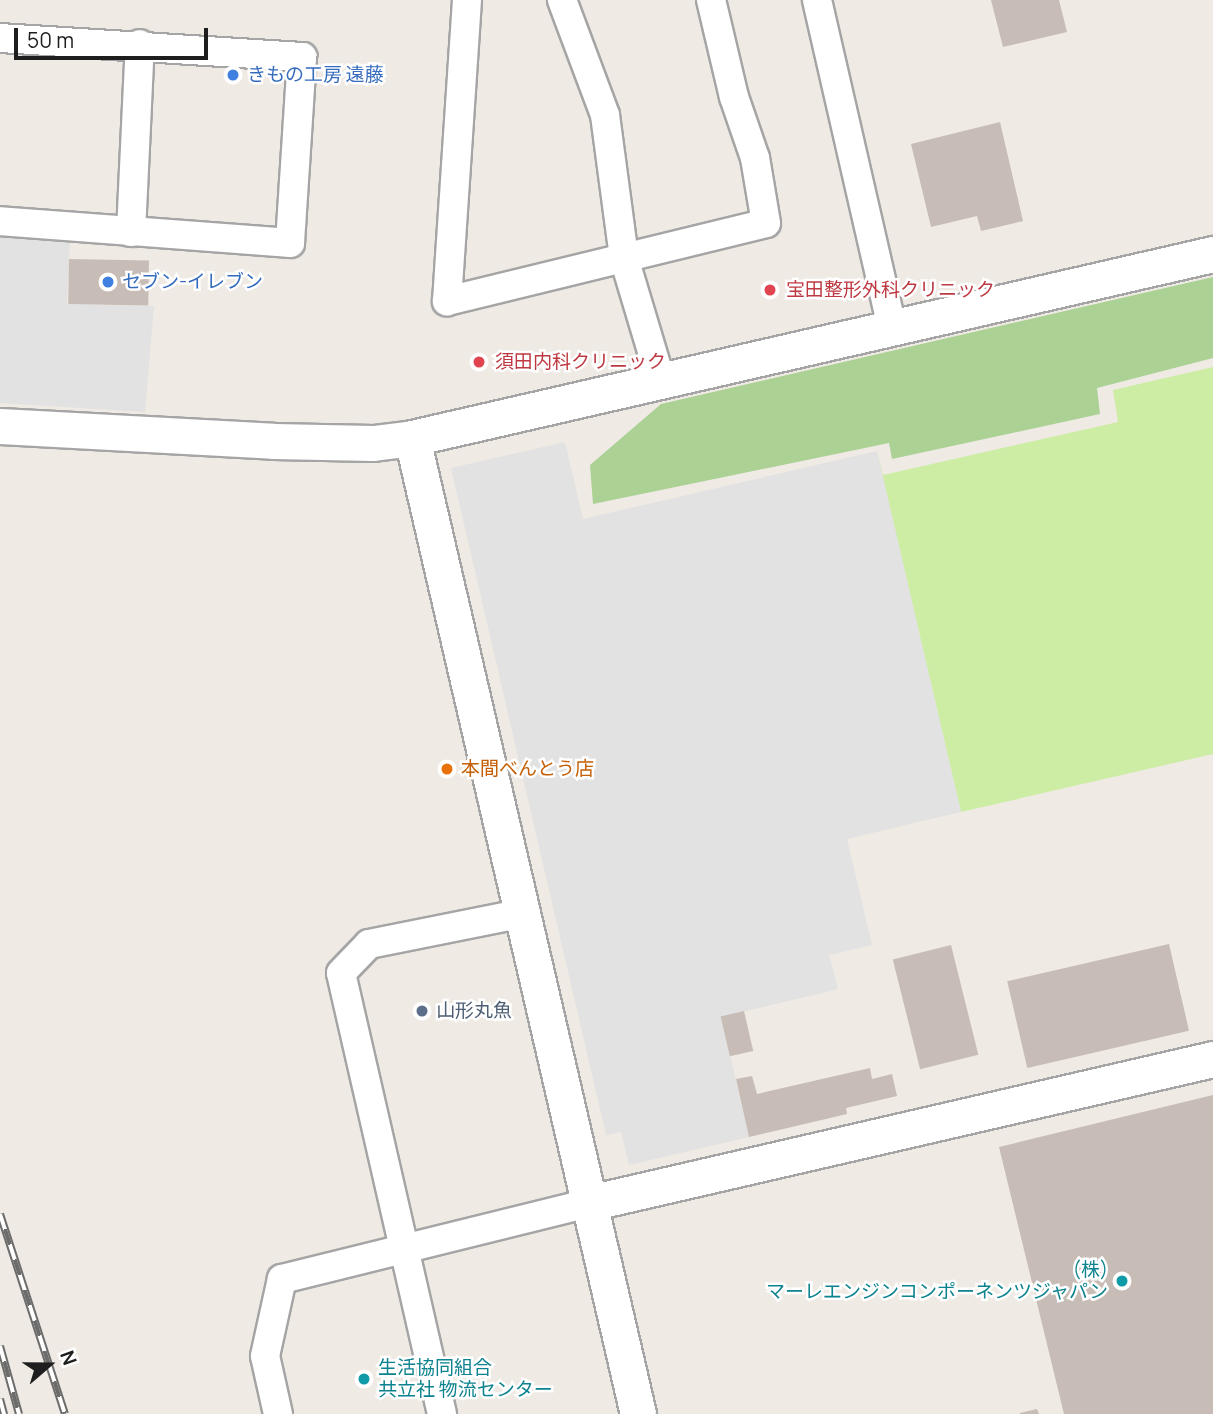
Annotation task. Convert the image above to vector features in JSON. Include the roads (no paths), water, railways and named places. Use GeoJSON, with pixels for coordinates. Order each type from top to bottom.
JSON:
{"type":"FeatureCollection","features":[{"type":"Feature","properties":{"kind":"street"},"geometry":{"type":"LineString","coordinates":[[467,0],[447,301],[766,223],[755,158],[734,97],[711,0]]}},
{"type":"Feature","properties":{"kind":"street"},"geometry":{"type":"LineString","coordinates":[[562,0],[605,115],[624,258],[661,381]]}},
{"type":"Feature","properties":{"kind":"street"},"geometry":{"type":"LineString","coordinates":[[817,0],[892,327]]}},
{"type":"Feature","properties":{"kind":"street"},"geometry":{"type":"LineString","coordinates":[[0,38],[140,44],[302,57],[290,243],[0,221]]}},
{"type":"Feature","properties":{"kind":"street"},"geometry":{"type":"LineString","coordinates":[[131,232],[140,44]]}},
{"type":"Feature","properties":{"kind":"street"},"geometry":{"type":"LineString","coordinates":[[0,426],[273,441],[373,443],[412,438],[1213,254]]}},
{"type":"Feature","properties":{"kind":"street"},"geometry":{"type":"LineString","coordinates":[[412,438],[639,1414]]}},
{"type":"Feature","properties":{"kind":"street"},"geometry":{"type":"LineString","coordinates":[[442,1414],[341,973],[369,944],[524,913]]}},
{"type":"Feature","properties":{"kind":"street"},"geometry":{"type":"LineString","coordinates":[[278,1414],[265,1356],[282,1279],[589,1203],[1213,1059]]}},
{"type":"Feature","properties":{"kind":"railway"},"geometry":{"type":"LineString","coordinates":[[0,1214],[65,1414]]}},
{"type":"Feature","properties":{"kind":"railway"},"geometry":{"type":"LineString","coordinates":[[0,1346],[19,1414]]}},
{"type":"Feature","properties":{"kind":"railway"},"geometry":{"type":"LineString","coordinates":[[0,1399],[4,1414]]}},
{"type":"Feature","properties":{"kind":"place","name":"きもの工房 遠藤"},"geometry":{"type":"Point","coordinates":[233,75]}},
{"type":"Feature","properties":{"kind":"place","name":"セブン-イレブン"},"geometry":{"type":"Point","coordinates":[108,282]}},
{"type":"Feature","properties":{"kind":"place","name":"宝田整形外科クリニック"},"geometry":{"type":"Point","coordinates":[770,290]}},
{"type":"Feature","properties":{"kind":"place","name":"須田内科クリニック"},"geometry":{"type":"Point","coordinates":[479,362]}},
{"type":"Feature","properties":{"kind":"place","name":"本間べんとう店"},"geometry":{"type":"Point","coordinates":[447,769]}},
{"type":"Feature","properties":{"kind":"place","name":"山形丸魚"},"geometry":{"type":"Point","coordinates":[422,1011]}},
{"type":"Feature","properties":{"kind":"place","name":"(株) マーレエンジンコンポーネンツジャパン"},"geometry":{"type":"Point","coordinates":[1122,1281]}},
{"type":"Feature","properties":{"kind":"place","name":"生活協同組合 共立社 物流センター"},"geometry":{"type":"Point","coordinates":[364,1379]}}]}
